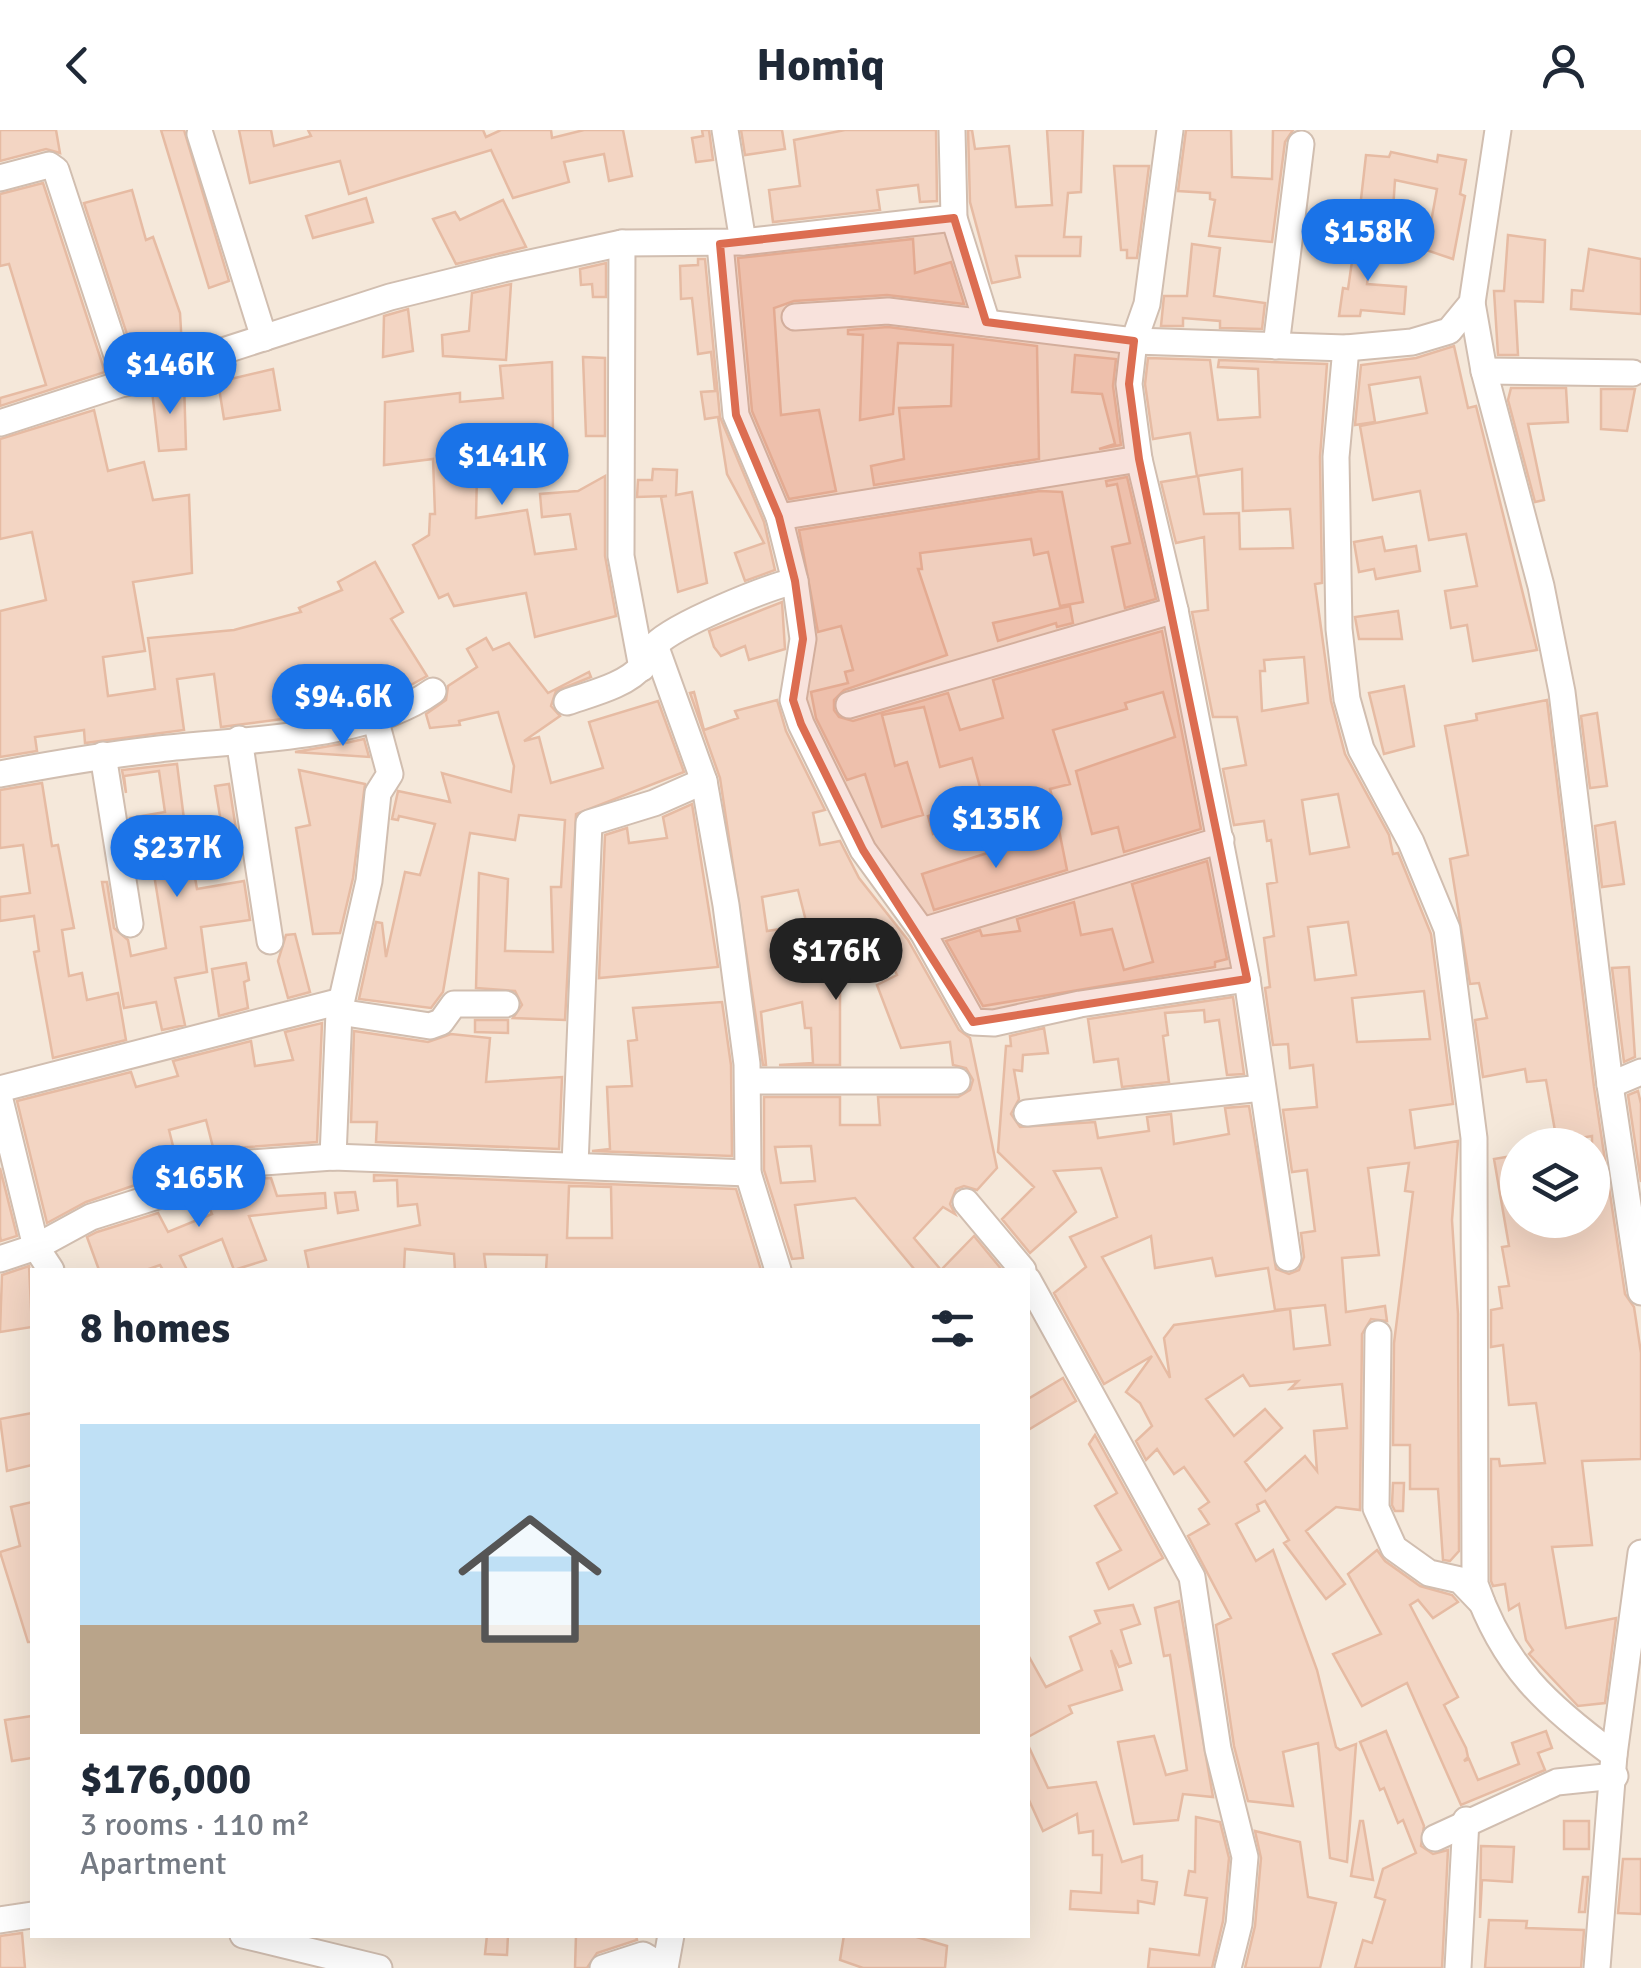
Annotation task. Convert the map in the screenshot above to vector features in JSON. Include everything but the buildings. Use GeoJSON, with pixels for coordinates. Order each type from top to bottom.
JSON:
{"type":"FeatureCollection","features":[{"type":"Feature","properties":{"kind":"street"},"geometry":{"type":"LineString","coordinates":[[726,130],[736,415],[779,517],[795,582],[803,639],[793,700],[863,850],[922,932],[979,1025],[1080,1004],[1247,979]]}},
{"type":"Feature","properties":{"kind":"street"},"geometry":{"type":"LineString","coordinates":[[952,130],[954,218],[987,322]]}},
{"type":"Feature","properties":{"kind":"street"},"geometry":{"type":"LineString","coordinates":[[1170,130],[1146,304],[1134,341],[1129,384],[1139,459],[1175,610],[1247,979],[1288,1258]]}},
{"type":"Feature","properties":{"kind":"street"},"geometry":{"type":"LineString","coordinates":[[1498,130],[1472,303],[1484,371],[1541,586],[1562,692],[1610,1085],[1641,1292]]}},
{"type":"Feature","properties":{"kind":"street"},"geometry":{"type":"LineString","coordinates":[[200,134],[264,338]]}},
{"type":"Feature","properties":{"kind":"street"},"geometry":{"type":"LineString","coordinates":[[1276,346],[1301,144]]}},
{"type":"Feature","properties":{"kind":"street"},"geometry":{"type":"LineString","coordinates":[[0,178],[50,165],[56,170],[126,383]]}},
{"type":"Feature","properties":{"kind":"street"},"geometry":{"type":"LineString","coordinates":[[0,423],[390,297],[622,244],[732,243],[954,218]]}},
{"type":"Feature","properties":{"kind":"street"},"geometry":{"type":"LineString","coordinates":[[622,244],[621,556],[642,668]]}},
{"type":"Feature","properties":{"kind":"street"},"geometry":{"type":"LineString","coordinates":[[795,317],[888,312],[1134,341],[1346,348],[1412,342],[1449,331],[1472,303]]}},
{"type":"Feature","properties":{"kind":"street"},"geometry":{"type":"LineString","coordinates":[[1346,348],[1336,457],[1339,629],[1347,699],[1361,748],[1411,842],[1447,930],[1474,1138],[1476,1584],[1489,1624],[1548,1706],[1614,1766]]}},
{"type":"Feature","properties":{"kind":"street"},"geometry":{"type":"LineString","coordinates":[[1484,371],[1633,373]]}},
{"type":"Feature","properties":{"kind":"street"},"geometry":{"type":"LineString","coordinates":[[779,517],[1139,459]]}},
{"type":"Feature","properties":{"kind":"street"},"geometry":{"type":"LineString","coordinates":[[567,702],[606,688],[642,668],[655,645],[770,587],[795,582]]}},
{"type":"Feature","properties":{"kind":"street"},"geometry":{"type":"LineString","coordinates":[[849,704],[1175,610]]}},
{"type":"Feature","properties":{"kind":"street"},"geometry":{"type":"LineString","coordinates":[[655,645],[704,781],[726,906],[748,1081],[748,1173],[777,1268]]}},
{"type":"Feature","properties":{"kind":"street"},"geometry":{"type":"LineString","coordinates":[[0,774],[103,755],[375,718],[408,710],[433,691]]}},
{"type":"Feature","properties":{"kind":"street"},"geometry":{"type":"LineString","coordinates":[[333,1157],[340,1007],[370,880],[378,793],[390,774],[375,718]]}},
{"type":"Feature","properties":{"kind":"street"},"geometry":{"type":"LineString","coordinates":[[240,739],[270,941]]}},
{"type":"Feature","properties":{"kind":"street"},"geometry":{"type":"LineString","coordinates":[[103,755],[130,924]]}},
{"type":"Feature","properties":{"kind":"street"},"geometry":{"type":"LineString","coordinates":[[575,1165],[589,823],[654,804],[704,781]]}},
{"type":"Feature","properties":{"kind":"street"},"geometry":{"type":"LineString","coordinates":[[922,932],[1221,840]]}},
{"type":"Feature","properties":{"kind":"street"},"geometry":{"type":"LineString","coordinates":[[0,1088],[340,1007],[430,1026],[441,1022],[454,1004],[506,1004]]}},
{"type":"Feature","properties":{"kind":"street"},"geometry":{"type":"LineString","coordinates":[[1610,1085],[1641,1072]]}},
{"type":"Feature","properties":{"kind":"street"},"geometry":{"type":"LineString","coordinates":[[748,1081],[958,1080]]}},
{"type":"Feature","properties":{"kind":"street"},"geometry":{"type":"LineString","coordinates":[[1027,1112],[1262,1088]]}},
{"type":"Feature","properties":{"kind":"street"},"geometry":{"type":"LineString","coordinates":[[0,1100],[36,1247],[50,1268]]}},
{"type":"Feature","properties":{"kind":"street"},"geometry":{"type":"LineString","coordinates":[[0,1259],[36,1247],[91,1216],[168,1193],[236,1164],[333,1157],[748,1173]]}},
{"type":"Feature","properties":{"kind":"street"},"geometry":{"type":"LineString","coordinates":[[966,1202],[1021,1268]]}},
{"type":"Feature","properties":{"kind":"street"},"geometry":{"type":"LineString","coordinates":[[1030,1284],[1192,1577],[1218,1749],[1246,1857],[1228,1968]]}},
{"type":"Feature","properties":{"kind":"street"},"geometry":{"type":"LineString","coordinates":[[1378,1334],[1376,1508],[1394,1548],[1429,1573],[1460,1580],[1482,1604]]}},
{"type":"Feature","properties":{"kind":"street"},"geometry":{"type":"LineString","coordinates":[[1597,1968],[1614,1766],[1641,1553]]}},
{"type":"Feature","properties":{"kind":"street"},"geometry":{"type":"LineString","coordinates":[[1435,1838],[1466,1820],[1557,1782],[1614,1766]]}},
{"type":"Feature","properties":{"kind":"street"},"geometry":{"type":"LineString","coordinates":[[1458,1968],[1466,1820]]}},
{"type":"Feature","properties":{"kind":"street"},"geometry":{"type":"LineString","coordinates":[[0,1920],[30,1915]]}},
{"type":"Feature","properties":{"kind":"street"},"geometry":{"type":"LineString","coordinates":[[255,1938],[378,1968]]}},
{"type":"Feature","properties":{"kind":"street"},"geometry":{"type":"LineString","coordinates":[[602,1968],[644,1955],[665,1968],[670,1938]]}},
{"type":"Feature","properties":{"kind":"highlighted area"},"geometry":{"type":"Polygon","coordinates":[[[954,218],[986,322],[1134,341],[1129,384],[1139,459],[1247,979],[973,1022],[863,850],[793,700],[803,639],[795,581],[779,517],[736,415],[720,244],[954,218]]]}},
{"type":"Feature","properties":{"kind":"shaded area"},"geometry":{"type":"Polygon","coordinates":[[[0,130],[1641,130],[1641,1968],[0,1968],[0,130]]]}}]}
